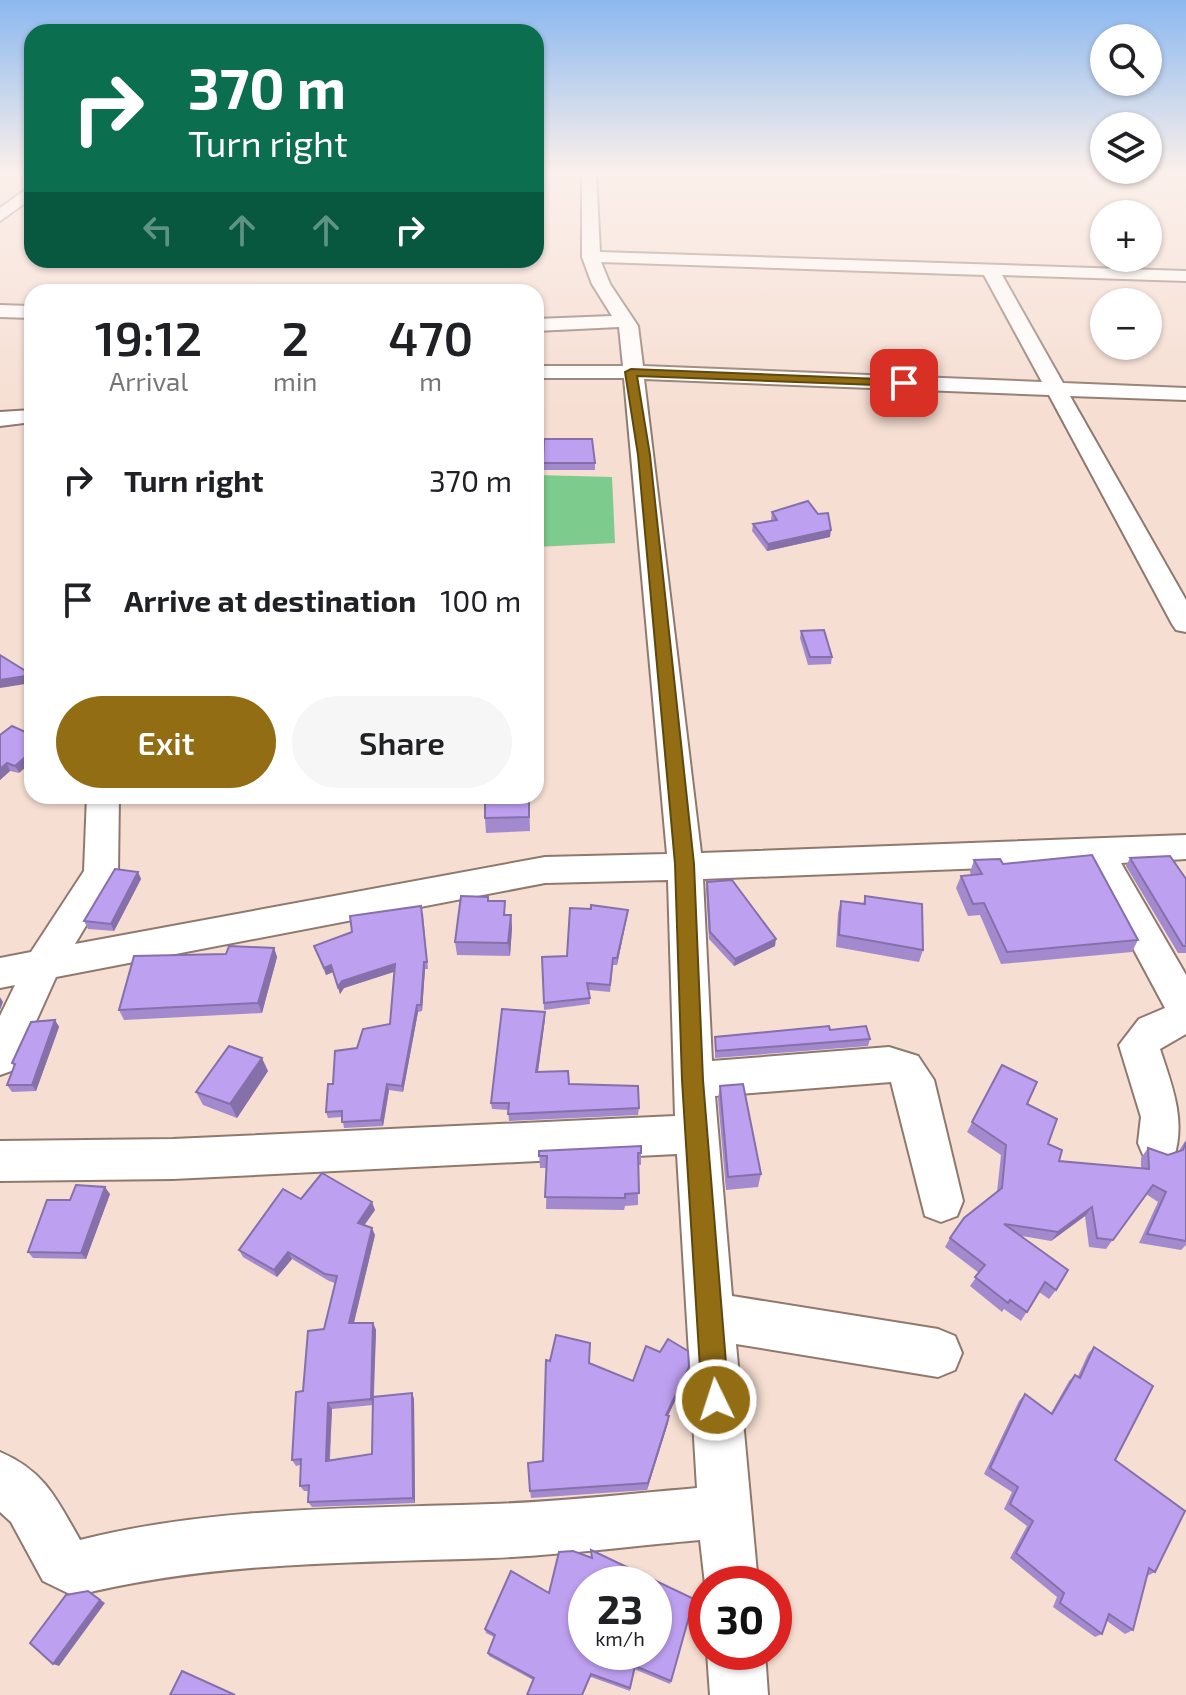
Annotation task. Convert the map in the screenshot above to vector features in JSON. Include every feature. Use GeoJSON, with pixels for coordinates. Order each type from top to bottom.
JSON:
{"type":"FeatureCollection","features":[{"type":"Feature","properties":{"kind":"street"},"geometry":{"type":"LineString","coordinates":[[591,252],[601,284],[628,326],[631,372],[644,455],[685,864],[693,1080],[728,1566]]}},
{"type":"Feature","properties":{"kind":"street"},"geometry":{"type":"LineString","coordinates":[[591,257],[1186,276]]}},
{"type":"Feature","properties":{"kind":"street"},"geometry":{"type":"LineString","coordinates":[[990,269],[1186,624]]}},
{"type":"Feature","properties":{"kind":"street"},"geometry":{"type":"LineString","coordinates":[[0,311],[24,312]]}},
{"type":"Feature","properties":{"kind":"street"},"geometry":{"type":"LineString","coordinates":[[544,325],[623,321]]}},
{"type":"Feature","properties":{"kind":"street"},"geometry":{"type":"LineString","coordinates":[[544,372],[631,372],[1186,394]]}},
{"type":"Feature","properties":{"kind":"street"},"geometry":{"type":"LineString","coordinates":[[0,419],[24,417]]}},
{"type":"Feature","properties":{"kind":"street"},"geometry":{"type":"LineString","coordinates":[[0,1058],[43,965],[101,872],[103,804]]}},
{"type":"Feature","properties":{"kind":"street"},"geometry":{"type":"LineString","coordinates":[[0,973],[545,870],[1186,847]]}},
{"type":"Feature","properties":{"kind":"street"},"geometry":{"type":"LineString","coordinates":[[1098,852],[1186,1010]]}},
{"type":"Feature","properties":{"kind":"street"},"geometry":{"type":"LineString","coordinates":[[1159,1143],[1162,1117],[1139,1045],[1153,1031],[1186,1016]]}},
{"type":"Feature","properties":{"kind":"street"},"geometry":{"type":"LineString","coordinates":[[693,1080],[889,1064],[904,1068],[914,1080],[941,1201]]}},
{"type":"Feature","properties":{"kind":"street"},"geometry":{"type":"LineString","coordinates":[[0,1161],[173,1159],[697,1134]]}},
{"type":"Feature","properties":{"kind":"street"},"geometry":{"type":"LineString","coordinates":[[710,1316],[938,1353]]}},
{"type":"Feature","properties":{"kind":"street"},"geometry":{"type":"LineString","coordinates":[[0,1478],[30,1503],[62,1562],[74,1569],[140,1555],[238,1541],[497,1531],[723,1512]]}},
{"type":"Feature","properties":{"kind":"street"},"geometry":{"type":"LineString","coordinates":[[737,1670],[739,1695]]}},
{"type":"Feature","properties":{"kind":"green space"},"geometry":{"type":"Polygon","coordinates":[[[544,475],[612,477],[615,543],[544,547],[544,475]]]}},
{"type":"Feature","properties":{"kind":"building"},"geometry":{"type":"Polygon","coordinates":[[[544,439],[592,439],[595,463],[544,463],[544,439]]]}},
{"type":"Feature","properties":{"kind":"building"},"geometry":{"type":"Polygon","coordinates":[[[808,501],[818,514],[828,513],[831,530],[768,544],[753,524],[777,520],[772,512],[808,501]]]}},
{"type":"Feature","properties":{"kind":"building"},"geometry":{"type":"Polygon","coordinates":[[[824,630],[832,657],[810,657],[801,631],[824,630]]]}},
{"type":"Feature","properties":{"kind":"building"},"geometry":{"type":"Polygon","coordinates":[[[0,655],[24,670],[24,676],[0,680],[0,655]]]}},
{"type":"Feature","properties":{"kind":"building"},"geometry":{"type":"Polygon","coordinates":[[[12,726],[24,731],[24,758],[15,766],[7,763],[0,769],[0,735],[12,726]]]}},
{"type":"Feature","properties":{"kind":"building"},"geometry":{"type":"Polygon","coordinates":[[[485,804],[529,804],[529,817],[485,818],[485,804]]]}},
{"type":"Feature","properties":{"kind":"building"},"geometry":{"type":"Polygon","coordinates":[[[1092,855],[1138,940],[1007,952],[984,903],[973,904],[961,876],[982,874],[974,860],[1000,859],[1003,864],[1092,855]]]}},
{"type":"Feature","properties":{"kind":"building"},"geometry":{"type":"Polygon","coordinates":[[[1170,856],[1186,879],[1186,946],[1183,946],[1130,858],[1170,856]]]}},
{"type":"Feature","properties":{"kind":"building"},"geometry":{"type":"Polygon","coordinates":[[[115,869],[138,872],[111,924],[84,921],[115,869]]]}},
{"type":"Feature","properties":{"kind":"building"},"geometry":{"type":"Polygon","coordinates":[[[732,880],[776,939],[735,959],[710,932],[707,882],[732,880]]]}},
{"type":"Feature","properties":{"kind":"building"},"geometry":{"type":"Polygon","coordinates":[[[461,896],[505,901],[504,915],[511,915],[508,943],[455,942],[461,896]]]}},
{"type":"Feature","properties":{"kind":"building"},"geometry":{"type":"Polygon","coordinates":[[[865,896],[922,904],[923,950],[839,935],[841,901],[865,904],[865,896]]]}},
{"type":"Feature","properties":{"kind":"building"},"geometry":{"type":"Polygon","coordinates":[[[591,905],[628,910],[617,958],[613,958],[610,985],[587,983],[590,998],[544,1003],[542,957],[567,956],[570,908],[591,909],[591,905]]]}},
{"type":"Feature","properties":{"kind":"building"},"geometry":{"type":"Polygon","coordinates":[[[421,906],[427,962],[424,962],[421,1005],[417,1005],[402,1086],[387,1084],[381,1120],[342,1122],[342,1111],[326,1112],[328,1084],[333,1084],[335,1051],[357,1048],[363,1029],[390,1024],[395,964],[342,981],[338,987],[331,965],[324,968],[314,946],[352,932],[350,916],[421,906]]]}},
{"type":"Feature","properties":{"kind":"building"},"geometry":{"type":"Polygon","coordinates":[[[229,946],[274,948],[258,1003],[119,1010],[134,956],[226,954],[229,946]]]}},
{"type":"Feature","properties":{"kind":"building"},"geometry":{"type":"Polygon","coordinates":[[[502,1009],[545,1012],[536,1072],[568,1071],[569,1084],[638,1086],[639,1108],[508,1114],[509,1103],[491,1103],[502,1009]]]}},
{"type":"Feature","properties":{"kind":"building"},"geometry":{"type":"Polygon","coordinates":[[[55,1020],[32,1085],[7,1085],[15,1064],[12,1063],[31,1022],[55,1020]]]}},
{"type":"Feature","properties":{"kind":"building"},"geometry":{"type":"Polygon","coordinates":[[[829,1026],[830,1030],[866,1026],[870,1039],[716,1051],[715,1037],[829,1026]]]}},
{"type":"Feature","properties":{"kind":"building"},"geometry":{"type":"Polygon","coordinates":[[[229,1046],[262,1058],[230,1104],[196,1092],[229,1046]]]}},
{"type":"Feature","properties":{"kind":"building"},"geometry":{"type":"Polygon","coordinates":[[[1002,1065],[1037,1082],[1027,1104],[1057,1119],[1048,1144],[1062,1150],[1059,1161],[1149,1169],[1148,1148],[1168,1155],[1183,1150],[1186,1142],[1186,1241],[1147,1234],[1166,1192],[1153,1185],[1113,1240],[1097,1238],[1092,1207],[1058,1232],[1004,1224],[1068,1270],[1056,1290],[1045,1282],[1027,1312],[1010,1300],[1008,1303],[975,1277],[985,1265],[950,1238],[964,1218],[1002,1188],[1006,1145],[972,1122],[1002,1065]]]}},
{"type":"Feature","properties":{"kind":"building"},"geometry":{"type":"Polygon","coordinates":[[[743,1084],[761,1174],[728,1177],[720,1086],[743,1084]]]}},
{"type":"Feature","properties":{"kind":"building"},"geometry":{"type":"Polygon","coordinates":[[[641,1146],[641,1153],[638,1153],[639,1193],[625,1194],[625,1198],[545,1197],[547,1156],[539,1156],[539,1151],[641,1146]]]}},
{"type":"Feature","properties":{"kind":"building"},"geometry":{"type":"Polygon","coordinates":[[[322,1173],[372,1202],[358,1223],[372,1228],[349,1323],[373,1323],[371,1399],[328,1403],[326,1461],[372,1454],[373,1397],[412,1393],[413,1498],[308,1502],[309,1485],[300,1486],[301,1459],[292,1460],[296,1392],[303,1391],[308,1331],[324,1329],[337,1276],[325,1274],[288,1252],[274,1270],[239,1250],[283,1189],[301,1199],[322,1173]]]}},
{"type":"Feature","properties":{"kind":"building"},"geometry":{"type":"Polygon","coordinates":[[[76,1185],[105,1187],[81,1253],[28,1252],[47,1200],[70,1200],[76,1185]]]}},
{"type":"Feature","properties":{"kind":"building"},"geometry":{"type":"Polygon","coordinates":[[[556,1335],[590,1343],[589,1363],[633,1381],[646,1346],[660,1352],[668,1339],[688,1351],[689,1367],[666,1415],[669,1416],[648,1483],[530,1491],[528,1463],[543,1461],[546,1360],[550,1361],[556,1335]]]}},
{"type":"Feature","properties":{"kind":"building"},"geometry":{"type":"Polygon","coordinates":[[[1094,1347],[1153,1386],[1115,1460],[1185,1511],[1155,1572],[1149,1568],[1133,1630],[1109,1614],[1102,1634],[1060,1603],[1064,1593],[1016,1553],[1033,1521],[1010,1504],[1018,1487],[990,1468],[1025,1394],[1052,1414],[1075,1375],[1080,1378],[1094,1347]]]}},
{"type":"Feature","properties":{"kind":"building"},"geometry":{"type":"Polygon","coordinates":[[[591,1550],[625,1566],[568,1566],[568,1670],[634,1670],[630,1688],[591,1674],[582,1695],[527,1695],[534,1678],[488,1653],[495,1635],[485,1629],[511,1571],[549,1593],[559,1552],[573,1551],[592,1558],[591,1550]]]}},
{"type":"Feature","properties":{"kind":"building"},"geometry":{"type":"Polygon","coordinates":[[[672,1589],[688,1596],[688,1620],[671,1681],[645,1670],[672,1670],[672,1589]]]}},
{"type":"Feature","properties":{"kind":"building"},"geometry":{"type":"Polygon","coordinates":[[[88,1591],[100,1600],[53,1664],[30,1643],[66,1595],[88,1591]]]}},
{"type":"Feature","properties":{"kind":"building"},"geometry":{"type":"Polygon","coordinates":[[[182,1671],[235,1695],[170,1695],[182,1671]]]}},
{"type":"Feature","properties":{"kind":"route"},"geometry":{"type":"LineString","coordinates":[[716,1400],[693,1080],[685,864],[644,455],[631,372],[904,383]]}}]}
